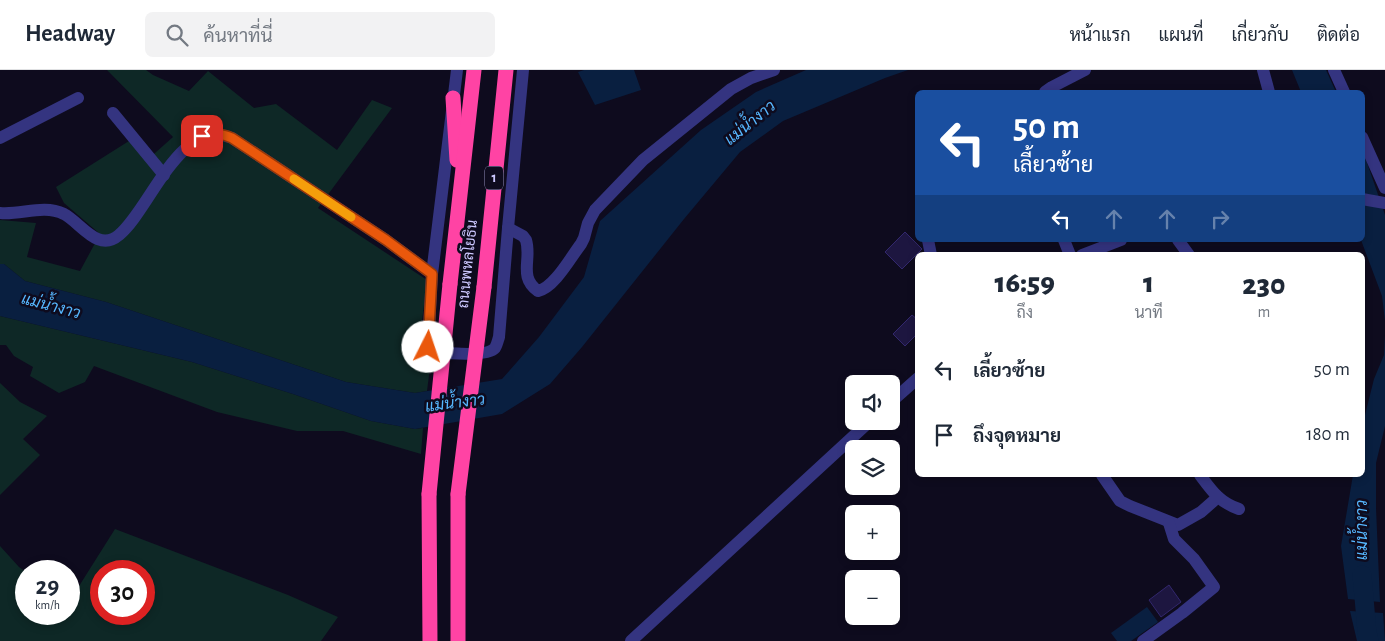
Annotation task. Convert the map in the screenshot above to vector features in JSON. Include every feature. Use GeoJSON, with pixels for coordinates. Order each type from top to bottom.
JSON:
{"type":"FeatureCollection","features":[{"type":"Feature","properties":{"kind":"highway","name":"ถนนพหลโยธิน"},"geometry":{"type":"LineString","coordinates":[[430,641],[429,494],[474,70]]}},
{"type":"Feature","properties":{"kind":"highway","name":"ถนนพหลโยธิน"},"geometry":{"type":"LineString","coordinates":[[458,641],[458,494],[484,286],[506,70]]}},
{"type":"Feature","properties":{"kind":"highway"},"geometry":{"type":"LineString","coordinates":[[498,137],[514,70]]}},
{"type":"Feature","properties":{"kind":"highway"},"geometry":{"type":"LineString","coordinates":[[453,98],[459,202]]}},
{"type":"Feature","properties":{"kind":"street"},"geometry":{"type":"LineString","coordinates":[[457,70],[432,274],[428,347],[432,352],[460,355],[491,352],[496,347],[499,337],[523,70]]}},
{"type":"Feature","properties":{"kind":"street"},"geometry":{"type":"LineString","coordinates":[[508,228],[523,236],[526,240],[527,278],[531,286],[538,291],[544,290],[556,278],[581,244],[590,217],[595,210],[643,160],[731,90],[751,78],[774,70]]}},
{"type":"Feature","properties":{"kind":"street"},"geometry":{"type":"LineString","coordinates":[[1048,90],[1085,70]]}},
{"type":"Feature","properties":{"kind":"street"},"geometry":{"type":"LineString","coordinates":[[1263,70],[1268,90]]}},
{"type":"Feature","properties":{"kind":"street"},"geometry":{"type":"LineString","coordinates":[[1334,70],[1343,90]]}},
{"type":"Feature","properties":{"kind":"street"},"geometry":{"type":"LineString","coordinates":[[0,138],[78,98]]}},
{"type":"Feature","properties":{"kind":"street"},"geometry":{"type":"LineString","coordinates":[[113,113],[164,175]]}},
{"type":"Feature","properties":{"kind":"street"},"geometry":{"type":"LineString","coordinates":[[1,210],[16,214],[41,209],[54,210],[65,215],[99,240],[109,241],[119,235],[132,220],[176,158],[202,136],[213,134],[225,135],[386,240],[432,274]]}},
{"type":"Feature","properties":{"kind":"street"},"geometry":{"type":"LineString","coordinates":[[1365,144],[1385,188]]}},
{"type":"Feature","properties":{"kind":"street"},"geometry":{"type":"LineString","coordinates":[[1365,199],[1385,203]]}},
{"type":"Feature","properties":{"kind":"street"},"geometry":{"type":"LineString","coordinates":[[1090,252],[1116,242]]}},
{"type":"Feature","properties":{"kind":"street"},"geometry":{"type":"LineString","coordinates":[[900,394],[915,381]]}},
{"type":"Feature","properties":{"kind":"street"},"geometry":{"type":"LineString","coordinates":[[631,641],[860,430]]}},
{"type":"Feature","properties":{"kind":"street"},"geometry":{"type":"LineString","coordinates":[[1103,477],[1120,501],[1169,523],[1178,525],[1201,512],[1218,497]]}},
{"type":"Feature","properties":{"kind":"street"},"geometry":{"type":"LineString","coordinates":[[1202,477],[1227,505],[1239,509]]}},
{"type":"Feature","properties":{"kind":"street"},"geometry":{"type":"LineString","coordinates":[[1143,641],[1214,587],[1194,558],[1174,539],[1169,523]]}},
{"type":"Feature","properties":{"kind":"green space"},"geometry":{"type":"Polygon","coordinates":[[[107,70],[146,70],[189,91],[208,71],[254,108],[276,104],[337,150],[372,100],[392,108],[318,208],[427,280],[419,346],[423,354],[431,360],[427,391],[415,393],[346,382],[106,302],[25,281],[4,264],[0,264],[0,220],[36,223],[27,257],[80,271],[100,234],[64,203],[56,187],[129,141],[146,161],[173,137],[107,70]]]}},
{"type":"Feature","properties":{"kind":"green space"},"geometry":{"type":"Polygon","coordinates":[[[0,316],[192,362],[371,421],[415,429],[423,428],[421,454],[343,431],[297,431],[217,412],[94,366],[85,382],[59,393],[30,376],[33,367],[14,356],[6,345],[0,345],[0,316]]]}},
{"type":"Feature","properties":{"kind":"green space"},"geometry":{"type":"Polygon","coordinates":[[[0,383],[20,402],[47,416],[23,439],[40,455],[0,495],[0,383]]]}},
{"type":"Feature","properties":{"kind":"green space"},"geometry":{"type":"Polygon","coordinates":[[[115,529],[288,595],[338,617],[321,641],[0,641],[0,546],[15,563],[15,625],[80,625],[80,585],[90,569],[90,625],[155,625],[155,560],[95,560],[115,529]]]}},
{"type":"Feature","properties":{"kind":"water"},"geometry":{"type":"Polygon","coordinates":[[[584,70],[634,70],[641,90],[595,105],[578,72],[584,70]]]}},
{"type":"Feature","properties":{"kind":"water"},"geometry":{"type":"Polygon","coordinates":[[[806,70],[908,70],[783,121],[740,152],[550,384],[502,414],[415,429],[371,421],[192,362],[0,316],[0,264],[4,264],[25,281],[106,302],[346,382],[415,393],[502,379],[539,337],[584,277],[600,221],[701,130],[756,92],[806,70]]]}},
{"type":"Feature","properties":{"kind":"water"},"geometry":{"type":"Polygon","coordinates":[[[1292,70],[1326,70],[1335,90],[1300,90],[1292,70]]]}},
{"type":"Feature","properties":{"kind":"water"},"geometry":{"type":"Polygon","coordinates":[[[1365,157],[1385,215],[1385,321],[1382,296],[1362,242],[1365,242],[1365,157]]]}},
{"type":"Feature","properties":{"kind":"water"},"geometry":{"type":"Polygon","coordinates":[[[1385,335],[1385,426],[1376,463],[1380,602],[1348,599],[1341,546],[1353,477],[1365,477],[1365,415],[1374,379],[1384,355],[1385,335]]]}},
{"type":"Feature","properties":{"kind":"water"},"geometry":{"type":"Polygon","coordinates":[[[1147,607],[1158,622],[1131,641],[1117,641],[1111,633],[1147,607]]]}},
{"type":"Feature","properties":{"kind":"water"},"geometry":{"type":"Polygon","coordinates":[[[1350,611],[1383,613],[1385,641],[1357,641],[1350,611]]]}},
{"type":"Feature","properties":{"kind":"building"},"geometry":{"type":"Polygon","coordinates":[[[905,232],[922,249],[919,252],[915,252],[915,256],[902,269],[885,252],[905,232]]]}},
{"type":"Feature","properties":{"kind":"building"},"geometry":{"type":"Polygon","coordinates":[[[912,315],[915,318],[915,336],[905,346],[893,334],[912,315]]]}},
{"type":"Feature","properties":{"kind":"building"},"geometry":{"type":"Polygon","coordinates":[[[1169,585],[1181,602],[1161,617],[1149,600],[1169,585]]]}},
{"type":"Feature","properties":{"kind":"waterway","name":"แม่น้ำงาว"},"geometry":{"type":"LineString","coordinates":[[1362,575],[1369,641]]}},
{"type":"Feature","properties":{"kind":"slow traffic"},"geometry":{"type":"LineString","coordinates":[[294,179],[351,217]]}},
{"type":"Feature","properties":{"kind":"route"},"geometry":{"type":"LineString","coordinates":[[202,136],[213,134],[232,138],[386,240],[432,274],[428,347]]}}]}
